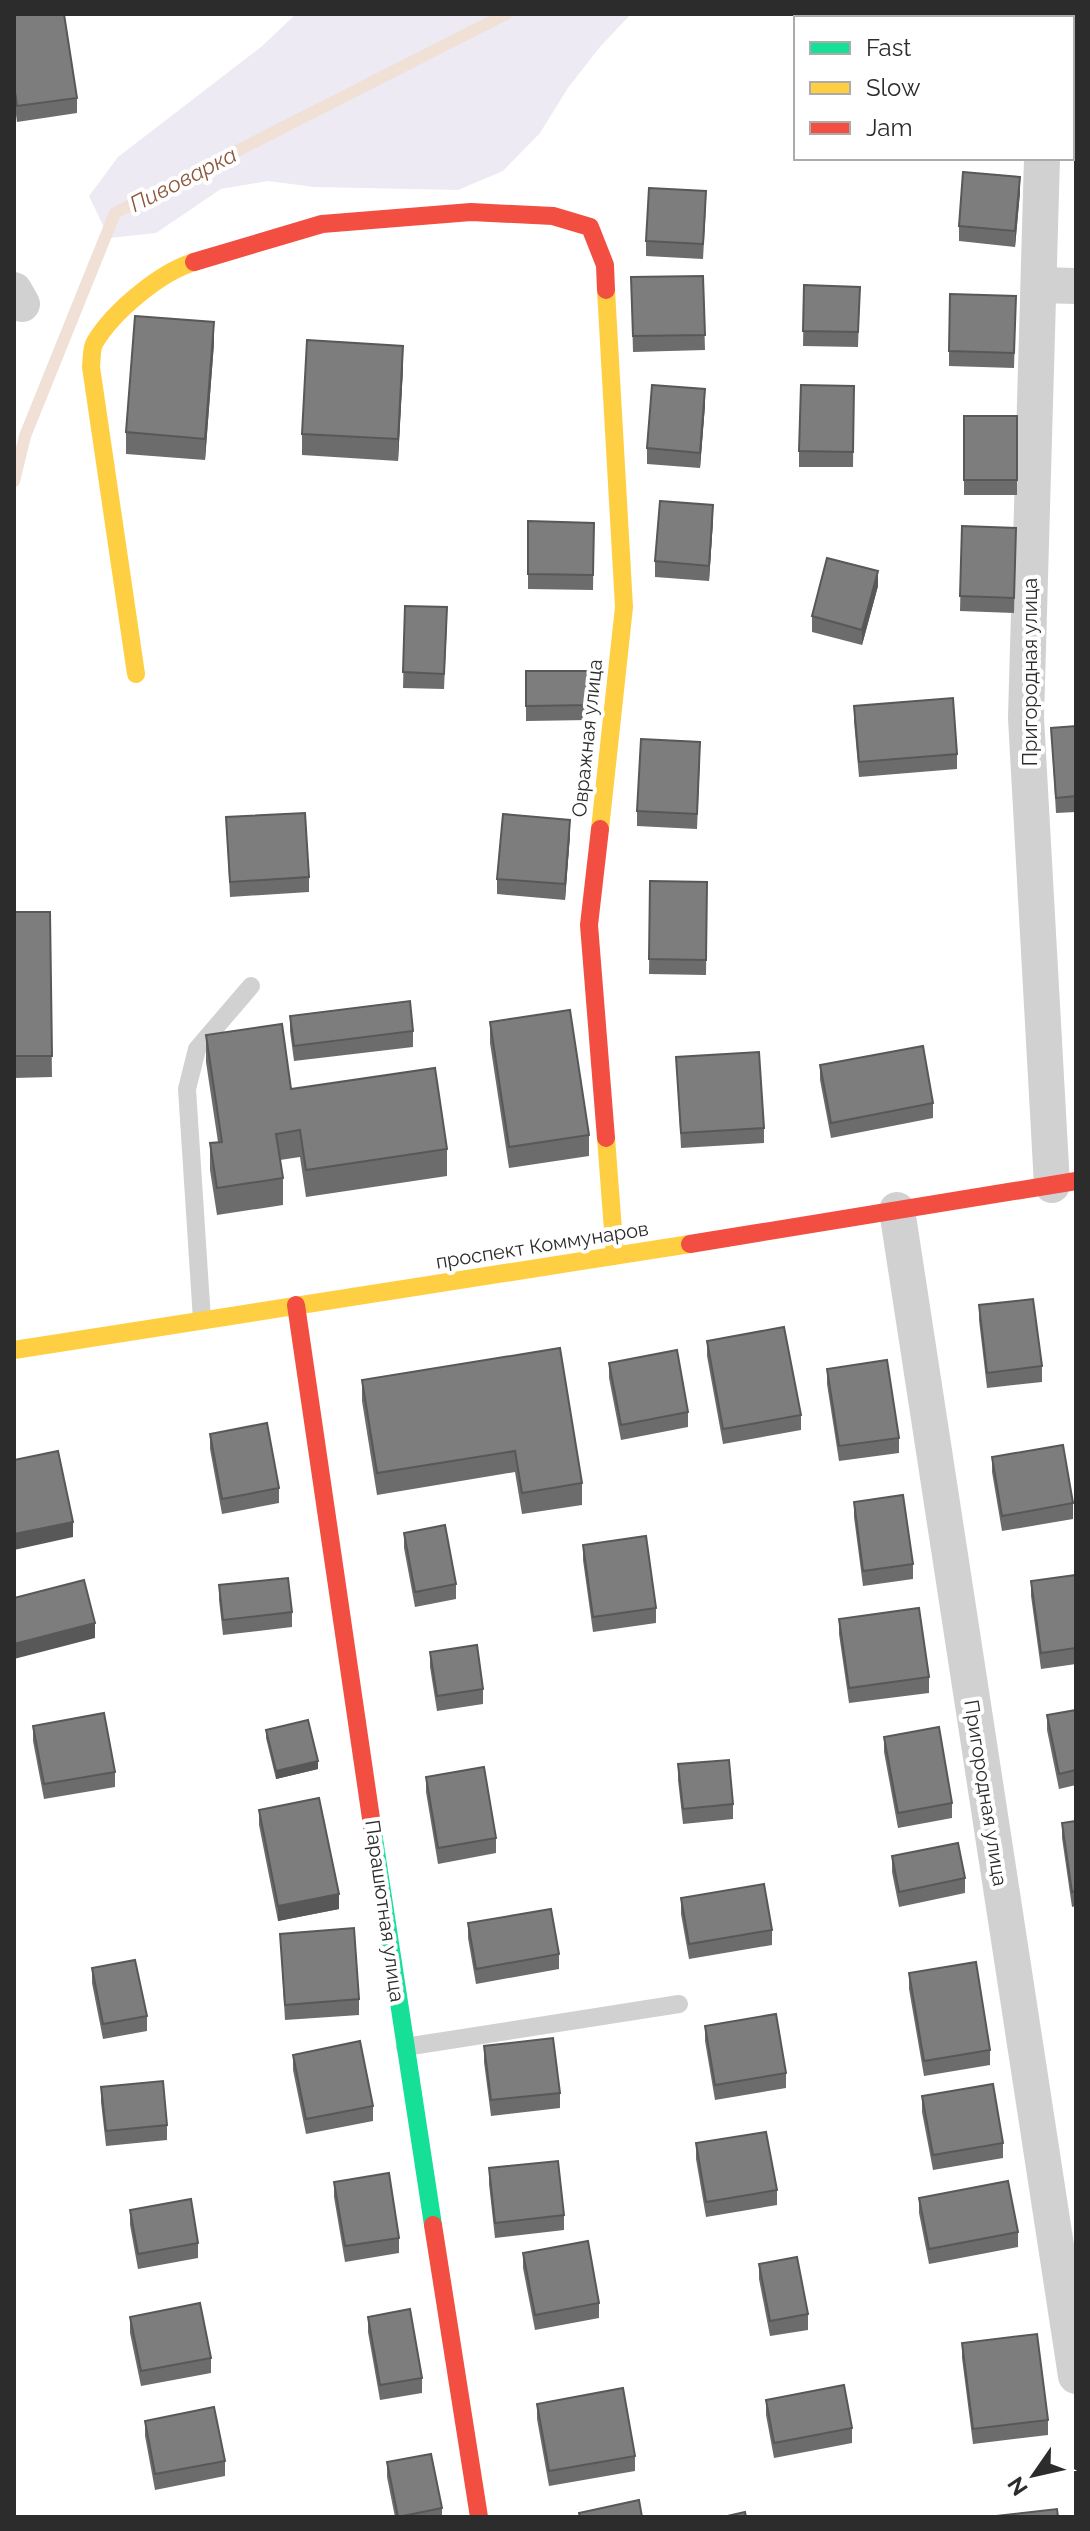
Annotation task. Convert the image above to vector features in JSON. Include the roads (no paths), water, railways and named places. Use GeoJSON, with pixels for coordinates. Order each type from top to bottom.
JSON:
{"type":"FeatureCollection","features":[{"type":"Feature","properties":{"kind":"street","name":"Пригородная улица"},"geometry":{"type":"LineString","coordinates":[[1042,160],[1026,718],[1064,1183]]}},
{"type":"Feature","properties":{"kind":"street","name":"Овражная улица"},"geometry":{"type":"LineString","coordinates":[[136,674],[91,367],[93,344],[140,291],[184,265],[322,224],[471,212],[553,216],[590,227],[605,265],[624,607],[589,925],[615,1256]]}},
{"type":"Feature","properties":{"kind":"street"},"geometry":{"type":"LineString","coordinates":[[1039,285],[1076,286]]}},
{"type":"Feature","properties":{"kind":"street","name":"проспект Коммунаров"},"geometry":{"type":"LineString","coordinates":[[14,1350],[1064,1183]]}},
{"type":"Feature","properties":{"kind":"street","name":"Пригородная улица"},"geometry":{"type":"LineString","coordinates":[[897,1210],[1076,2376]]}},
{"type":"Feature","properties":{"kind":"street","name":"Парашютная улица"},"geometry":{"type":"LineString","coordinates":[[296,1305],[405,2047],[479,2517]]}},
{"type":"Feature","properties":{"kind":"lane"},"geometry":{"type":"LineString","coordinates":[[202,1320],[187,1089],[197,1049],[251,986]]}},
{"type":"Feature","properties":{"kind":"lane"},"geometry":{"type":"LineString","coordinates":[[405,2047],[679,2004]]}},
{"type":"Feature","properties":{"kind":"waterway","name":"Пивоварка"},"geometry":{"type":"LineString","coordinates":[[14,481],[25,436],[115,213],[506,14]]}}]}
